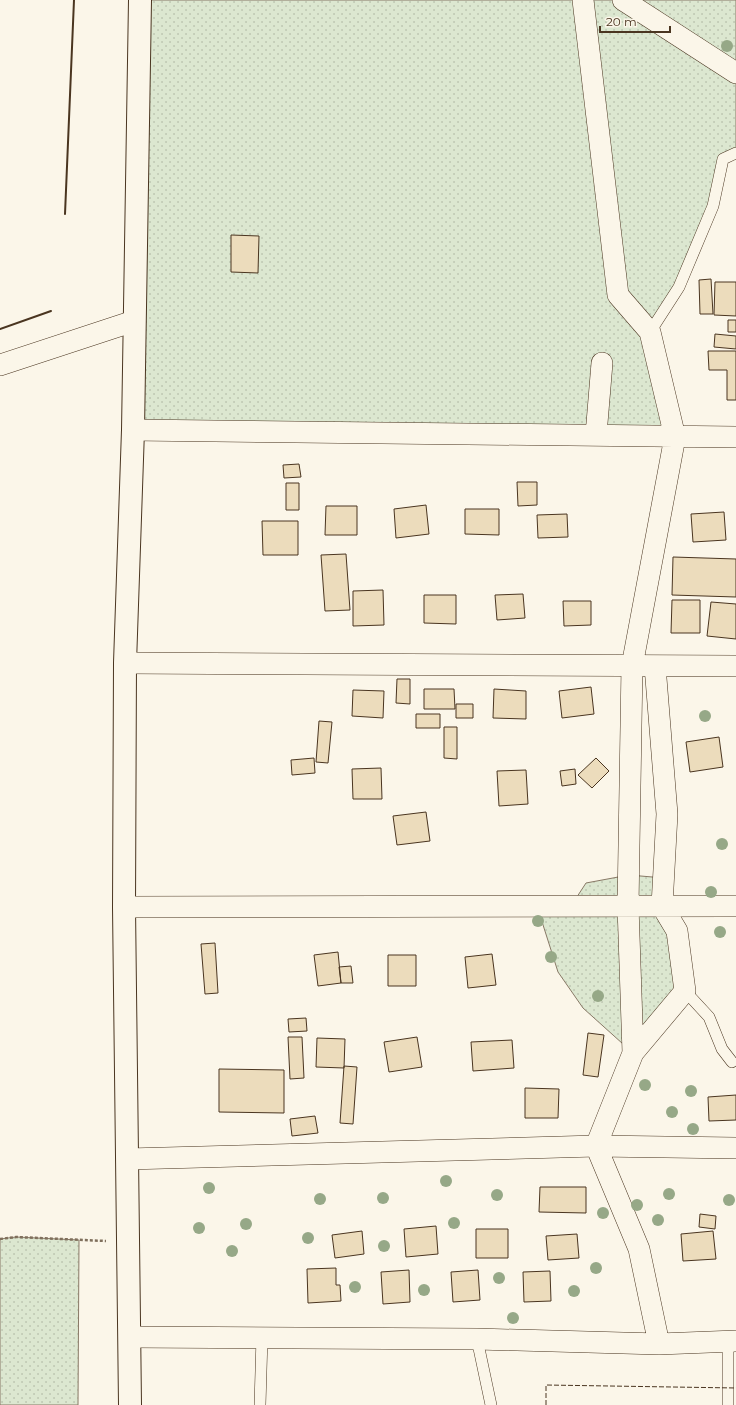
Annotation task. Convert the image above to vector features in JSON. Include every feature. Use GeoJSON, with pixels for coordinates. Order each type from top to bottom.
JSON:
{"type":"FeatureCollection","features":[{"type":"Feature","properties":{"kind":"main road"},"geometry":{"type":"LineString","coordinates":[[130,1405],[124,907],[126,663],[133,430],[140,0]]}},
{"type":"Feature","properties":{"kind":"street"},"geometry":{"type":"LineString","coordinates":[[583,0],[618,295],[650,332],[676,437],[632,666],[628,906],[633,1053]]}},
{"type":"Feature","properties":{"kind":"street"},"geometry":{"type":"LineString","coordinates":[[626,1],[736,73]]}},
{"type":"Feature","properties":{"kind":"street"},"geometry":{"type":"LineString","coordinates":[[0,365],[134,321]]}},
{"type":"Feature","properties":{"kind":"street"},"geometry":{"type":"LineString","coordinates":[[596,435],[602,363]]}},
{"type":"Feature","properties":{"kind":"street"},"geometry":{"type":"LineString","coordinates":[[133,430],[736,437]]}},
{"type":"Feature","properties":{"kind":"street"},"geometry":{"type":"LineString","coordinates":[[126,663],[736,666]]}},
{"type":"Feature","properties":{"kind":"street"},"geometry":{"type":"LineString","coordinates":[[655,666],[668,814],[662,906],[677,931],[685,991],[633,1053],[596,1146],[639,1249],[659,1344]]}},
{"type":"Feature","properties":{"kind":"street"},"geometry":{"type":"LineString","coordinates":[[124,907],[736,906]]}},
{"type":"Feature","properties":{"kind":"street"},"geometry":{"type":"LineString","coordinates":[[128,1158],[596,1146],[736,1148]]}},
{"type":"Feature","properties":{"kind":"street"},"geometry":{"type":"LineString","coordinates":[[130,1336],[477,1339],[659,1344],[732,1341]]}},
{"type":"Feature","properties":{"kind":"lane"},"geometry":{"type":"LineString","coordinates":[[650,332],[679,287],[713,206],[723,159],[736,153]]}},
{"type":"Feature","properties":{"kind":"lane"},"geometry":{"type":"LineString","coordinates":[[685,991],[709,1017],[722,1049],[732,1062]]}},
{"type":"Feature","properties":{"kind":"lane"},"geometry":{"type":"LineString","coordinates":[[260,1405],[262,1337]]}},
{"type":"Feature","properties":{"kind":"lane"},"geometry":{"type":"LineString","coordinates":[[477,1339],[490,1405]]}},
{"type":"Feature","properties":{"kind":"lane"},"geometry":{"type":"LineString","coordinates":[[728,1405],[732,1341]]}},
{"type":"Feature","properties":{"kind":"path"},"geometry":{"type":"LineString","coordinates":[[0,1239],[16,1237],[129,1242]]}},
{"type":"Feature","properties":{"kind":"green space"},"geometry":{"type":"Polygon","coordinates":[[[140,0],[736,0],[736,153],[723,159],[713,206],[679,287],[650,332],[675,437],[133,430],[140,0]]]}},
{"type":"Feature","properties":{"kind":"green space"},"geometry":{"type":"Polygon","coordinates":[[[629,875],[664,878],[685,991],[633,1053],[583,1008],[558,972],[537,906],[571,906],[586,883],[629,875]]]}},
{"type":"Feature","properties":{"kind":"green space"},"geometry":{"type":"Polygon","coordinates":[[[16,1237],[79,1240],[78,1405],[0,1405],[0,1239],[16,1237]]]}},
{"type":"Feature","properties":{"kind":"building"},"geometry":{"type":"Polygon","coordinates":[[[231,235],[259,236],[258,273],[231,272],[231,235]]]}},
{"type":"Feature","properties":{"kind":"building"},"geometry":{"type":"Polygon","coordinates":[[[711,279],[713,314],[700,314],[699,280],[711,279]]]}},
{"type":"Feature","properties":{"kind":"building"},"geometry":{"type":"Polygon","coordinates":[[[715,282],[736,282],[736,316],[714,315],[715,282]]]}},
{"type":"Feature","properties":{"kind":"building"},"geometry":{"type":"Polygon","coordinates":[[[728,320],[736,320],[736,332],[728,332],[728,320]]]}},
{"type":"Feature","properties":{"kind":"building"},"geometry":{"type":"Polygon","coordinates":[[[715,334],[736,336],[736,349],[714,347],[715,334]]]}},
{"type":"Feature","properties":{"kind":"building"},"geometry":{"type":"Polygon","coordinates":[[[708,351],[736,351],[736,400],[727,400],[727,370],[709,370],[708,351]]]}},
{"type":"Feature","properties":{"kind":"building"},"geometry":{"type":"Polygon","coordinates":[[[299,464],[301,477],[284,478],[283,465],[299,464]]]}},
{"type":"Feature","properties":{"kind":"building"},"geometry":{"type":"Polygon","coordinates":[[[517,482],[537,482],[537,505],[518,506],[517,482]]]}},
{"type":"Feature","properties":{"kind":"building"},"geometry":{"type":"Polygon","coordinates":[[[286,483],[299,483],[299,510],[286,510],[286,483]]]}},
{"type":"Feature","properties":{"kind":"building"},"geometry":{"type":"Polygon","coordinates":[[[426,505],[429,534],[396,538],[394,509],[426,505]]]}},
{"type":"Feature","properties":{"kind":"building"},"geometry":{"type":"Polygon","coordinates":[[[326,506],[357,506],[357,535],[325,535],[326,506]]]}},
{"type":"Feature","properties":{"kind":"building"},"geometry":{"type":"Polygon","coordinates":[[[465,509],[499,509],[499,535],[465,534],[465,509]]]}},
{"type":"Feature","properties":{"kind":"building"},"geometry":{"type":"Polygon","coordinates":[[[724,512],[726,540],[693,542],[691,514],[724,512]]]}},
{"type":"Feature","properties":{"kind":"building"},"geometry":{"type":"Polygon","coordinates":[[[567,514],[568,537],[538,538],[537,515],[567,514]]]}},
{"type":"Feature","properties":{"kind":"building"},"geometry":{"type":"Polygon","coordinates":[[[262,521],[298,521],[298,555],[263,555],[262,521]]]}},
{"type":"Feature","properties":{"kind":"building"},"geometry":{"type":"Polygon","coordinates":[[[346,554],[350,610],[325,611],[321,555],[346,554]]]}},
{"type":"Feature","properties":{"kind":"building"},"geometry":{"type":"Polygon","coordinates":[[[673,557],[736,559],[736,597],[672,595],[673,557]]]}},
{"type":"Feature","properties":{"kind":"building"},"geometry":{"type":"Polygon","coordinates":[[[383,590],[384,625],[353,626],[353,591],[383,590]]]}},
{"type":"Feature","properties":{"kind":"building"},"geometry":{"type":"Polygon","coordinates":[[[523,594],[525,618],[497,620],[495,595],[523,594]]]}},
{"type":"Feature","properties":{"kind":"building"},"geometry":{"type":"Polygon","coordinates":[[[424,595],[456,595],[456,624],[424,623],[424,595]]]}},
{"type":"Feature","properties":{"kind":"building"},"geometry":{"type":"Polygon","coordinates":[[[672,600],[700,600],[700,633],[671,633],[672,600]]]}},
{"type":"Feature","properties":{"kind":"building"},"geometry":{"type":"Polygon","coordinates":[[[563,601],[591,601],[591,625],[564,626],[563,601]]]}},
{"type":"Feature","properties":{"kind":"building"},"geometry":{"type":"Polygon","coordinates":[[[711,602],[736,604],[736,639],[707,636],[711,602]]]}},
{"type":"Feature","properties":{"kind":"building"},"geometry":{"type":"Polygon","coordinates":[[[397,679],[410,679],[410,704],[396,703],[397,679]]]}},
{"type":"Feature","properties":{"kind":"building"},"geometry":{"type":"Polygon","coordinates":[[[591,687],[594,714],[562,718],[559,691],[591,687]]]}},
{"type":"Feature","properties":{"kind":"building"},"geometry":{"type":"Polygon","coordinates":[[[424,689],[454,689],[455,709],[424,709],[424,689]]]}},
{"type":"Feature","properties":{"kind":"building"},"geometry":{"type":"Polygon","coordinates":[[[494,689],[526,691],[526,719],[493,718],[494,689]]]}},
{"type":"Feature","properties":{"kind":"building"},"geometry":{"type":"Polygon","coordinates":[[[353,690],[384,691],[383,718],[352,716],[353,690]]]}},
{"type":"Feature","properties":{"kind":"building"},"geometry":{"type":"Polygon","coordinates":[[[456,704],[473,704],[473,718],[456,718],[456,704]]]}},
{"type":"Feature","properties":{"kind":"building"},"geometry":{"type":"Polygon","coordinates":[[[416,714],[440,714],[440,728],[416,728],[416,714]]]}},
{"type":"Feature","properties":{"kind":"building"},"geometry":{"type":"Polygon","coordinates":[[[319,721],[332,722],[328,763],[316,762],[319,721]]]}},
{"type":"Feature","properties":{"kind":"building"},"geometry":{"type":"Polygon","coordinates":[[[444,727],[457,727],[457,759],[444,758],[444,727]]]}},
{"type":"Feature","properties":{"kind":"building"},"geometry":{"type":"Polygon","coordinates":[[[719,737],[723,767],[690,772],[686,742],[719,737]]]}},
{"type":"Feature","properties":{"kind":"building"},"geometry":{"type":"Polygon","coordinates":[[[314,758],[315,773],[292,775],[291,760],[314,758]]]}},
{"type":"Feature","properties":{"kind":"building"},"geometry":{"type":"Polygon","coordinates":[[[596,758],[609,771],[592,788],[578,775],[596,758]]]}},
{"type":"Feature","properties":{"kind":"building"},"geometry":{"type":"Polygon","coordinates":[[[381,768],[382,799],[353,799],[352,769],[381,768]]]}},
{"type":"Feature","properties":{"kind":"building"},"geometry":{"type":"Polygon","coordinates":[[[575,769],[576,784],[562,786],[560,771],[575,769]]]}},
{"type":"Feature","properties":{"kind":"building"},"geometry":{"type":"Polygon","coordinates":[[[526,770],[528,804],[499,806],[497,771],[526,770]]]}},
{"type":"Feature","properties":{"kind":"building"},"geometry":{"type":"Polygon","coordinates":[[[426,812],[430,841],[397,845],[393,816],[426,812]]]}},
{"type":"Feature","properties":{"kind":"building"},"geometry":{"type":"Polygon","coordinates":[[[215,943],[218,993],[205,994],[201,944],[215,943]]]}},
{"type":"Feature","properties":{"kind":"building"},"geometry":{"type":"Polygon","coordinates":[[[338,952],[341,983],[318,986],[314,955],[338,952]]]}},
{"type":"Feature","properties":{"kind":"building"},"geometry":{"type":"Polygon","coordinates":[[[492,954],[496,985],[468,988],[465,957],[492,954]]]}},
{"type":"Feature","properties":{"kind":"building"},"geometry":{"type":"Polygon","coordinates":[[[388,955],[416,955],[416,986],[388,986],[388,955]]]}},
{"type":"Feature","properties":{"kind":"building"},"geometry":{"type":"Polygon","coordinates":[[[351,966],[353,983],[341,983],[339,967],[351,966]]]}},
{"type":"Feature","properties":{"kind":"building"},"geometry":{"type":"Polygon","coordinates":[[[306,1018],[307,1031],[289,1032],[288,1019],[306,1018]]]}},
{"type":"Feature","properties":{"kind":"building"},"geometry":{"type":"Polygon","coordinates":[[[588,1033],[604,1035],[598,1077],[583,1075],[588,1033]]]}},
{"type":"Feature","properties":{"kind":"building"},"geometry":{"type":"Polygon","coordinates":[[[288,1037],[302,1037],[304,1078],[290,1079],[288,1037]]]}},
{"type":"Feature","properties":{"kind":"building"},"geometry":{"type":"Polygon","coordinates":[[[417,1037],[422,1067],[389,1072],[384,1042],[417,1037]]]}},
{"type":"Feature","properties":{"kind":"building"},"geometry":{"type":"Polygon","coordinates":[[[317,1038],[345,1039],[344,1068],[316,1067],[317,1038]]]}},
{"type":"Feature","properties":{"kind":"building"},"geometry":{"type":"Polygon","coordinates":[[[512,1040],[514,1068],[473,1071],[471,1042],[512,1040]]]}},
{"type":"Feature","properties":{"kind":"building"},"geometry":{"type":"Polygon","coordinates":[[[344,1066],[357,1067],[353,1124],[340,1123],[344,1066]]]}},
{"type":"Feature","properties":{"kind":"building"},"geometry":{"type":"Polygon","coordinates":[[[219,1069],[284,1070],[284,1113],[219,1112],[219,1069]]]}},
{"type":"Feature","properties":{"kind":"building"},"geometry":{"type":"Polygon","coordinates":[[[525,1088],[559,1089],[558,1118],[525,1118],[525,1088]]]}},
{"type":"Feature","properties":{"kind":"building"},"geometry":{"type":"Polygon","coordinates":[[[736,1095],[736,1120],[709,1121],[708,1097],[736,1095]]]}},
{"type":"Feature","properties":{"kind":"building"},"geometry":{"type":"Polygon","coordinates":[[[315,1116],[318,1133],[292,1136],[290,1119],[315,1116]]]}},
{"type":"Feature","properties":{"kind":"building"},"geometry":{"type":"Polygon","coordinates":[[[540,1187],[586,1187],[586,1213],[539,1212],[540,1187]]]}},
{"type":"Feature","properties":{"kind":"building"},"geometry":{"type":"Polygon","coordinates":[[[700,1214],[716,1216],[715,1229],[699,1227],[700,1214]]]}},
{"type":"Feature","properties":{"kind":"building"},"geometry":{"type":"Polygon","coordinates":[[[436,1226],[438,1254],[406,1257],[404,1229],[436,1226]]]}},
{"type":"Feature","properties":{"kind":"building"},"geometry":{"type":"Polygon","coordinates":[[[476,1229],[508,1229],[508,1258],[476,1258],[476,1229]]]}},
{"type":"Feature","properties":{"kind":"building"},"geometry":{"type":"Polygon","coordinates":[[[362,1231],[364,1254],[335,1258],[332,1235],[362,1231]]]}},
{"type":"Feature","properties":{"kind":"building"},"geometry":{"type":"Polygon","coordinates":[[[713,1231],[716,1259],[683,1261],[681,1234],[713,1231]]]}},
{"type":"Feature","properties":{"kind":"building"},"geometry":{"type":"Polygon","coordinates":[[[577,1234],[579,1258],[548,1260],[546,1236],[577,1234]]]}},
{"type":"Feature","properties":{"kind":"building"},"geometry":{"type":"Polygon","coordinates":[[[336,1268],[336,1285],[340,1285],[341,1301],[308,1303],[307,1269],[336,1268]]]}},
{"type":"Feature","properties":{"kind":"building"},"geometry":{"type":"Polygon","coordinates":[[[409,1270],[410,1302],[383,1304],[381,1272],[409,1270]]]}},
{"type":"Feature","properties":{"kind":"building"},"geometry":{"type":"Polygon","coordinates":[[[478,1270],[480,1300],[453,1302],[451,1272],[478,1270]]]}},
{"type":"Feature","properties":{"kind":"building"},"geometry":{"type":"Polygon","coordinates":[[[550,1271],[551,1301],[524,1302],[523,1272],[550,1271]]]}},
{"type":"Feature","properties":{"kind":"fence"},"geometry":{"type":"LineString","coordinates":[[546,1405],[546,1385],[736,1388]]}},
{"type":"Feature","properties":{"kind":"wall"},"geometry":{"type":"LineString","coordinates":[[65,214],[74,0]]}},
{"type":"Feature","properties":{"kind":"wall"},"geometry":{"type":"LineString","coordinates":[[0,329],[51,311]]}}]}
